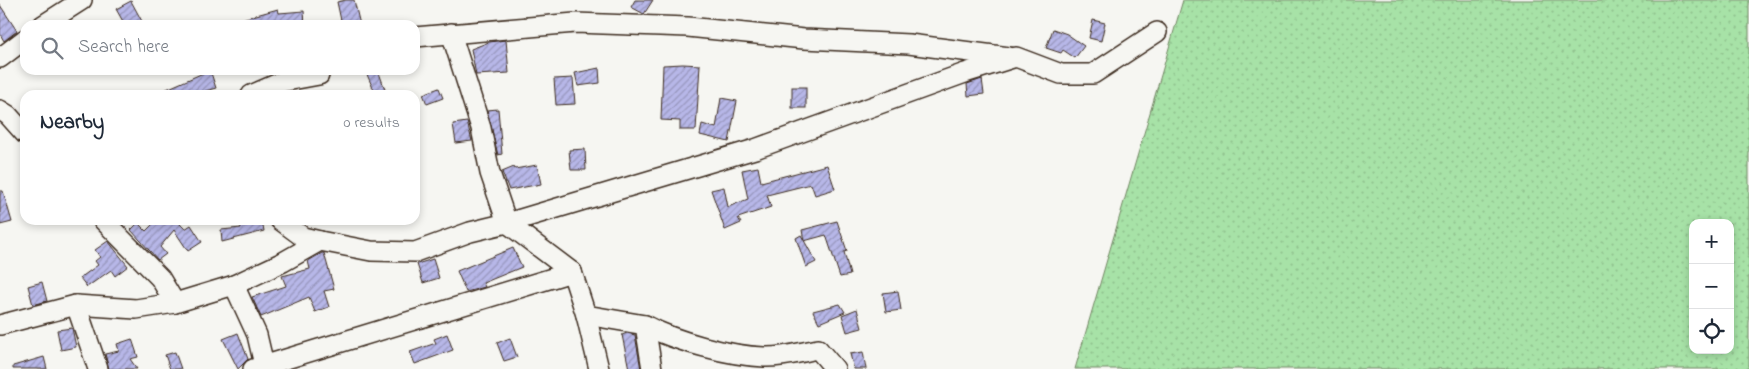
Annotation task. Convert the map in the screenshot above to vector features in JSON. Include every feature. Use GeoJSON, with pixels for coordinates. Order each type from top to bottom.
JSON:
{"type":"FeatureCollection","features":[{"type":"Feature","properties":{"kind":"street"},"geometry":{"type":"LineString","coordinates":[[51,20],[82,0]]}},
{"type":"Feature","properties":{"kind":"street"},"geometry":{"type":"LineString","coordinates":[[420,37],[575,23],[688,27],[804,39],[909,44],[1016,57],[1061,74],[1093,74],[1157,32]]}},
{"type":"Feature","properties":{"kind":"street"},"geometry":{"type":"LineString","coordinates":[[451,34],[481,128],[490,173],[507,223],[572,272],[586,315],[599,369]]}},
{"type":"Feature","properties":{"kind":"street"},"geometry":{"type":"LineString","coordinates":[[0,58],[20,43]]}},
{"type":"Feature","properties":{"kind":"street"},"geometry":{"type":"LineString","coordinates":[[286,225],[303,238],[371,251],[415,252],[470,232],[507,223],[755,149],[965,73],[1016,57]]}},
{"type":"Feature","properties":{"kind":"street"},"geometry":{"type":"LineString","coordinates":[[263,90],[282,82],[319,75]]}},
{"type":"Feature","properties":{"kind":"street"},"geometry":{"type":"LineString","coordinates":[[0,110],[8,115],[20,128]]}},
{"type":"Feature","properties":{"kind":"street"},"geometry":{"type":"LineString","coordinates":[[108,225],[160,278],[175,303]]}},
{"type":"Feature","properties":{"kind":"street"},"geometry":{"type":"LineString","coordinates":[[0,325],[76,305],[136,309],[175,303],[234,285],[283,262],[320,241]]}},
{"type":"Feature","properties":{"kind":"street"},"geometry":{"type":"LineString","coordinates":[[234,285],[256,335],[260,368],[572,272]]}},
{"type":"Feature","properties":{"kind":"street"},"geometry":{"type":"LineString","coordinates":[[76,305],[98,369]]}},
{"type":"Feature","properties":{"kind":"street"},"geometry":{"type":"LineString","coordinates":[[586,315],[645,325],[658,332],[718,351],[765,357],[818,349],[835,369]]}},
{"type":"Feature","properties":{"kind":"street"},"geometry":{"type":"LineString","coordinates":[[645,325],[652,369]]}},
{"type":"Feature","properties":{"kind":"green space"},"geometry":{"type":"Polygon","coordinates":[[[1183,0],[1749,0],[1749,369],[1075,369],[1183,0]]]}},
{"type":"Feature","properties":{"kind":"building"},"geometry":{"type":"Polygon","coordinates":[[[354,0],[359,20],[341,20],[337,2],[354,0]]]}},
{"type":"Feature","properties":{"kind":"building"},"geometry":{"type":"Polygon","coordinates":[[[635,0],[653,0],[644,14],[631,7],[635,0]]]}},
{"type":"Feature","properties":{"kind":"building"},"geometry":{"type":"Polygon","coordinates":[[[131,1],[141,20],[122,20],[116,9],[131,1]]]}},
{"type":"Feature","properties":{"kind":"building"},"geometry":{"type":"Polygon","coordinates":[[[0,5],[17,31],[4,41],[0,34],[0,5]]]}},
{"type":"Feature","properties":{"kind":"building"},"geometry":{"type":"Polygon","coordinates":[[[278,9],[279,13],[304,11],[305,20],[238,20],[278,9]]]}},
{"type":"Feature","properties":{"kind":"building"},"geometry":{"type":"Polygon","coordinates":[[[1093,20],[1105,23],[1101,41],[1089,38],[1093,20]]]}},
{"type":"Feature","properties":{"kind":"building"},"geometry":{"type":"Polygon","coordinates":[[[1053,29],[1067,34],[1084,46],[1075,58],[1063,50],[1061,53],[1046,48],[1053,29]]]}},
{"type":"Feature","properties":{"kind":"building"},"geometry":{"type":"Polygon","coordinates":[[[506,40],[509,73],[476,75],[471,49],[489,42],[506,40]]]}},
{"type":"Feature","properties":{"kind":"building"},"geometry":{"type":"Polygon","coordinates":[[[663,65],[700,65],[696,130],[680,130],[680,121],[661,120],[663,65]]]}},
{"type":"Feature","properties":{"kind":"building"},"geometry":{"type":"Polygon","coordinates":[[[599,68],[600,83],[578,86],[575,73],[599,68]]]}},
{"type":"Feature","properties":{"kind":"building"},"geometry":{"type":"Polygon","coordinates":[[[199,75],[212,75],[216,88],[209,90],[164,90],[199,75]]]}},
{"type":"Feature","properties":{"kind":"building"},"geometry":{"type":"Polygon","coordinates":[[[367,75],[380,75],[385,90],[374,90],[367,75]]]}},
{"type":"Feature","properties":{"kind":"building"},"geometry":{"type":"Polygon","coordinates":[[[573,78],[575,104],[556,105],[554,79],[573,78]]]}},
{"type":"Feature","properties":{"kind":"building"},"geometry":{"type":"Polygon","coordinates":[[[982,79],[984,94],[968,96],[967,84],[982,79]]]}},
{"type":"Feature","properties":{"kind":"building"},"geometry":{"type":"Polygon","coordinates":[[[792,87],[806,87],[806,108],[792,108],[792,87]]]}},
{"type":"Feature","properties":{"kind":"building"},"geometry":{"type":"Polygon","coordinates":[[[439,88],[443,98],[427,104],[423,94],[439,88]]]}},
{"type":"Feature","properties":{"kind":"building"},"geometry":{"type":"Polygon","coordinates":[[[721,98],[737,101],[729,142],[700,135],[702,124],[716,128],[721,98]]]}},
{"type":"Feature","properties":{"kind":"building"},"geometry":{"type":"Polygon","coordinates":[[[498,109],[502,154],[498,155],[487,110],[498,109]]]}},
{"type":"Feature","properties":{"kind":"building"},"geometry":{"type":"Polygon","coordinates":[[[467,122],[472,141],[456,143],[453,124],[467,122]]]}},
{"type":"Feature","properties":{"kind":"building"},"geometry":{"type":"Polygon","coordinates":[[[585,149],[586,170],[571,170],[569,150],[585,149]]]}},
{"type":"Feature","properties":{"kind":"building"},"geometry":{"type":"Polygon","coordinates":[[[537,165],[541,184],[509,190],[502,172],[514,167],[515,169],[537,165]]]}},
{"type":"Feature","properties":{"kind":"building"},"geometry":{"type":"Polygon","coordinates":[[[827,165],[835,189],[815,195],[811,184],[767,195],[771,207],[738,218],[741,223],[725,230],[711,190],[724,187],[728,207],[748,199],[742,170],[758,167],[761,182],[827,165]]]}},
{"type":"Feature","properties":{"kind":"building"},"geometry":{"type":"Polygon","coordinates":[[[0,191],[3,191],[12,222],[0,225],[0,191]]]}},
{"type":"Feature","properties":{"kind":"building"},"geometry":{"type":"Polygon","coordinates":[[[837,221],[847,251],[844,252],[850,275],[840,277],[826,235],[804,241],[802,230],[837,221]]]}},
{"type":"Feature","properties":{"kind":"building"},"geometry":{"type":"Polygon","coordinates":[[[136,225],[140,225],[146,231],[152,225],[181,225],[185,229],[191,225],[202,242],[188,251],[174,230],[160,247],[166,254],[158,260],[131,230],[136,225]]]}},
{"type":"Feature","properties":{"kind":"building"},"geometry":{"type":"Polygon","coordinates":[[[240,225],[263,225],[264,231],[222,242],[221,230],[241,228],[240,225]]]}},
{"type":"Feature","properties":{"kind":"building"},"geometry":{"type":"Polygon","coordinates":[[[801,235],[816,262],[806,267],[796,238],[801,235]]]}},
{"type":"Feature","properties":{"kind":"building"},"geometry":{"type":"Polygon","coordinates":[[[108,241],[128,266],[115,276],[111,270],[87,287],[80,278],[98,265],[95,261],[100,257],[95,250],[108,241]]]}},
{"type":"Feature","properties":{"kind":"building"},"geometry":{"type":"Polygon","coordinates":[[[513,248],[522,267],[483,283],[485,287],[466,292],[457,271],[513,248]]]}},
{"type":"Feature","properties":{"kind":"building"},"geometry":{"type":"Polygon","coordinates":[[[324,253],[334,289],[324,291],[329,307],[315,312],[309,297],[261,317],[252,297],[286,286],[282,276],[310,269],[308,261],[324,253]]]}},
{"type":"Feature","properties":{"kind":"building"},"geometry":{"type":"Polygon","coordinates":[[[433,259],[439,278],[423,283],[417,264],[433,259]]]}},
{"type":"Feature","properties":{"kind":"building"},"geometry":{"type":"Polygon","coordinates":[[[42,282],[47,301],[33,305],[28,286],[42,282]]]}},
{"type":"Feature","properties":{"kind":"building"},"geometry":{"type":"Polygon","coordinates":[[[898,291],[901,310],[886,312],[883,293],[898,291]]]}},
{"type":"Feature","properties":{"kind":"building"},"geometry":{"type":"Polygon","coordinates":[[[840,304],[845,312],[819,323],[813,311],[840,304]]]}},
{"type":"Feature","properties":{"kind":"building"},"geometry":{"type":"Polygon","coordinates":[[[857,309],[862,328],[847,332],[842,315],[857,309]]]}},
{"type":"Feature","properties":{"kind":"building"},"geometry":{"type":"Polygon","coordinates":[[[72,328],[76,347],[61,350],[57,330],[72,328]]]}},
{"type":"Feature","properties":{"kind":"building"},"geometry":{"type":"Polygon","coordinates":[[[238,333],[248,359],[238,369],[223,339],[238,333]]]}},
{"type":"Feature","properties":{"kind":"building"},"geometry":{"type":"Polygon","coordinates":[[[627,333],[635,335],[641,369],[629,369],[622,335],[627,333]]]}},
{"type":"Feature","properties":{"kind":"building"},"geometry":{"type":"Polygon","coordinates":[[[447,334],[453,350],[415,364],[410,352],[436,343],[434,339],[447,334]]]}},
{"type":"Feature","properties":{"kind":"building"},"geometry":{"type":"Polygon","coordinates":[[[510,338],[517,357],[504,361],[497,343],[510,338]]]}},
{"type":"Feature","properties":{"kind":"building"},"geometry":{"type":"Polygon","coordinates":[[[132,339],[138,357],[130,359],[137,369],[109,369],[105,354],[119,351],[117,344],[132,339]]]}},
{"type":"Feature","properties":{"kind":"building"},"geometry":{"type":"Polygon","coordinates":[[[175,352],[181,369],[170,369],[165,355],[175,352]]]}},
{"type":"Feature","properties":{"kind":"building"},"geometry":{"type":"Polygon","coordinates":[[[863,352],[866,369],[854,369],[850,354],[863,352]]]}},
{"type":"Feature","properties":{"kind":"building"},"geometry":{"type":"Polygon","coordinates":[[[44,357],[47,369],[13,369],[13,366],[44,357]]]}}]}
